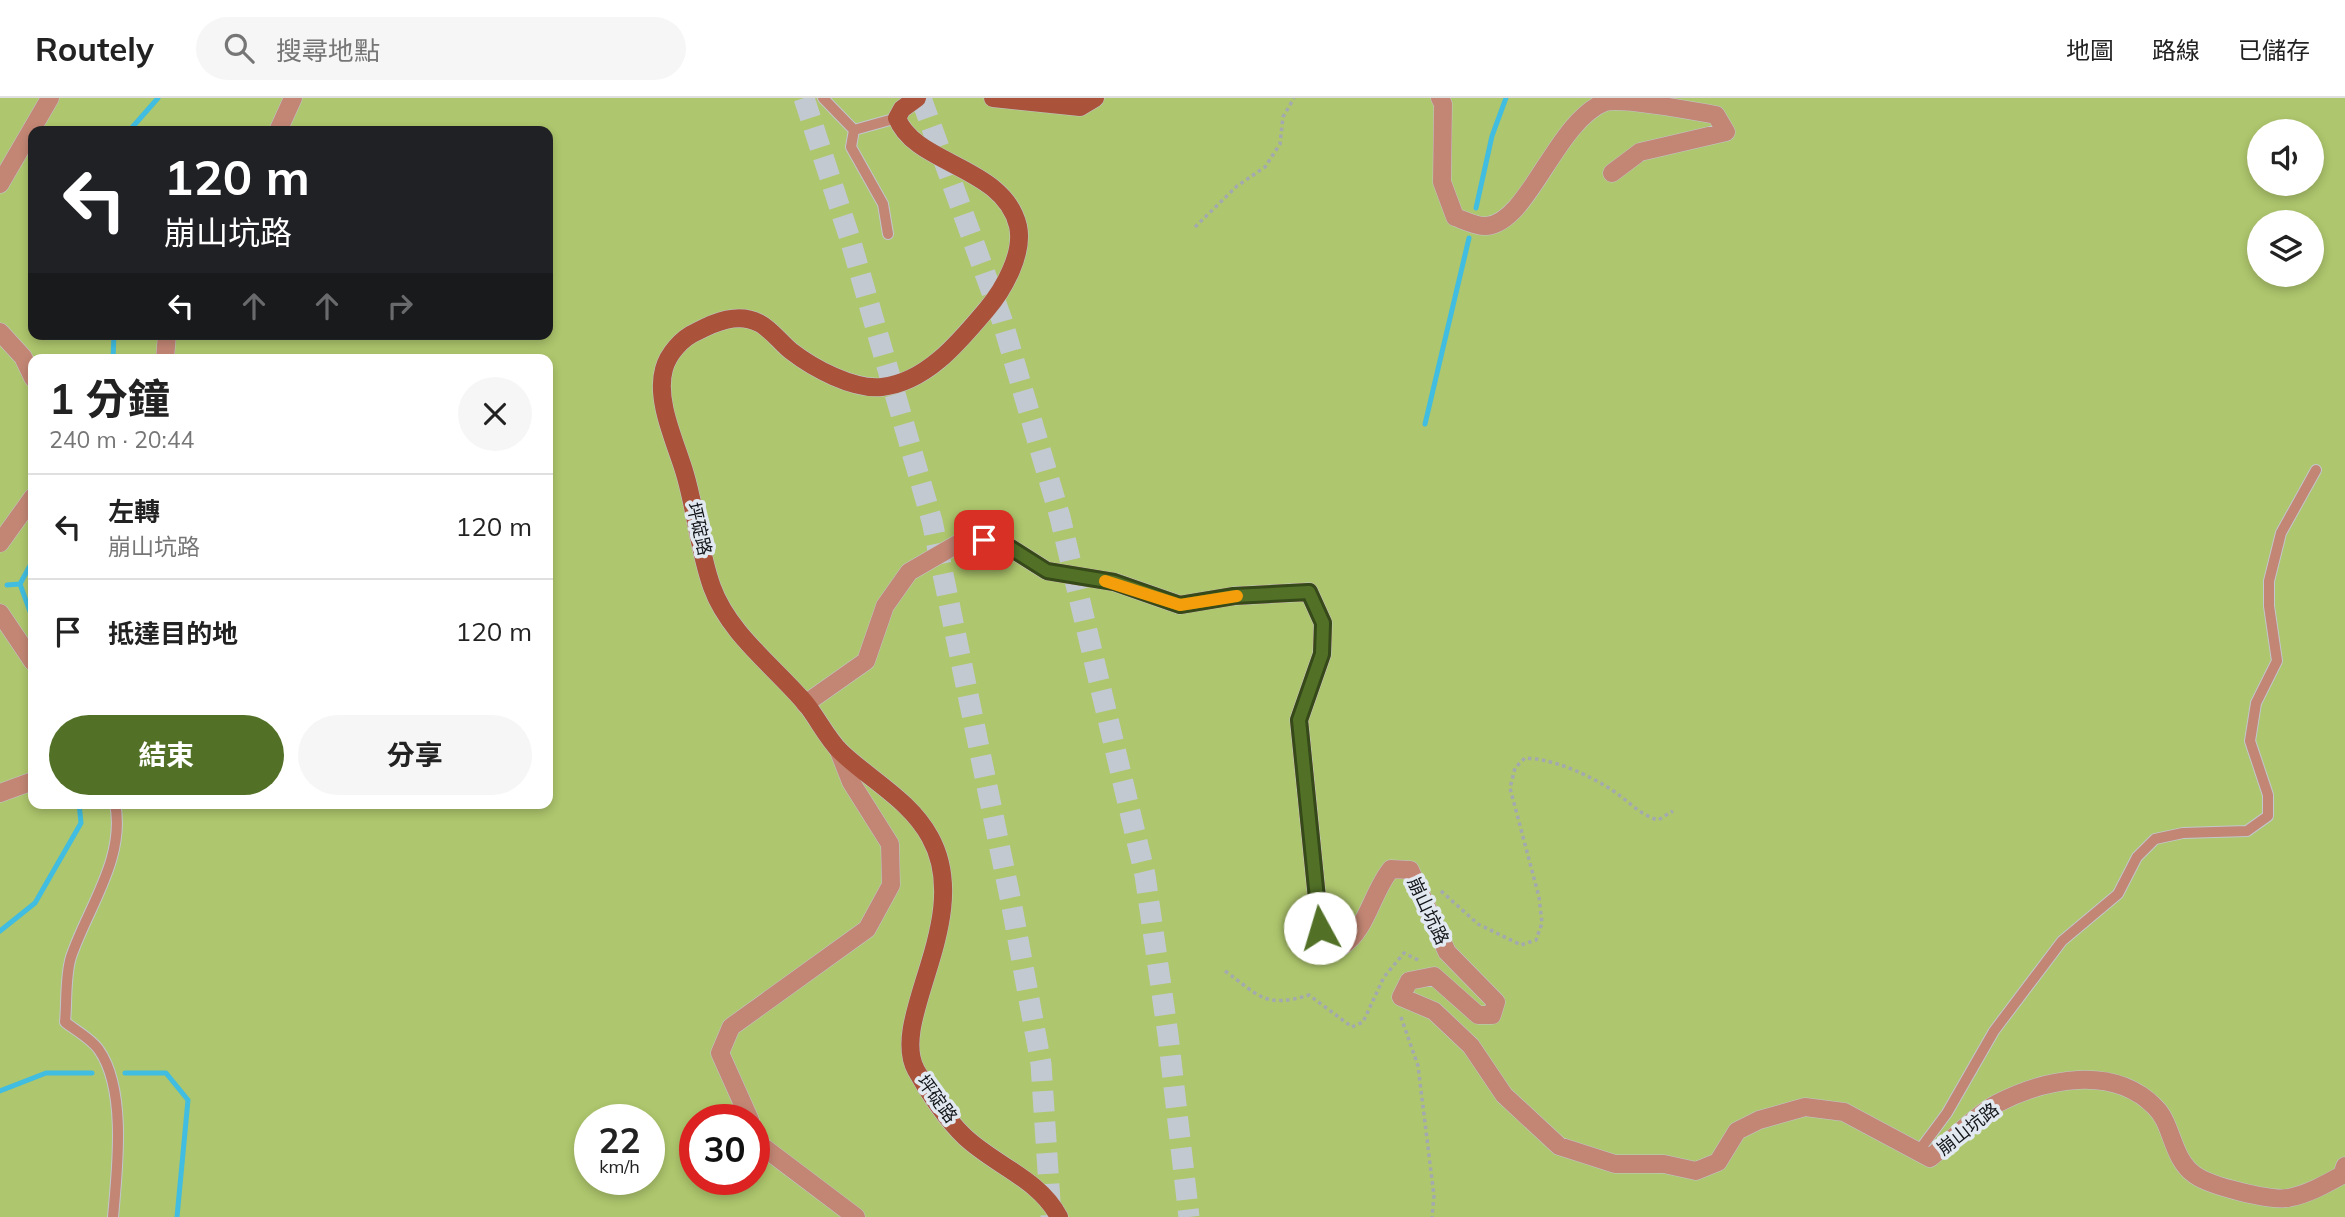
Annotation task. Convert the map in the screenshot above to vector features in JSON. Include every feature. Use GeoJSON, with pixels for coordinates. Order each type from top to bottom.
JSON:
{"type":"FeatureCollection","features":[{"type":"Feature","properties":{"kind":"main road"},"geometry":{"type":"LineString","coordinates":[[897,118],[901,109],[917,98]]}},
{"type":"Feature","properties":{"kind":"main road"},"geometry":{"type":"LineString","coordinates":[[993,98],[1080,107],[1094,98]]}},
{"type":"Feature","properties":{"kind":"main road","name":"坪碇路"},"geometry":{"type":"LineString","coordinates":[[897,118],[907,133],[987,184],[1010,202],[1019,236],[1007,279],[1000,293],[961,339],[934,364],[899,383],[867,387],[848,382],[794,354],[759,323],[739,318],[721,320],[688,335],[664,369],[664,402],[692,497],[713,588],[732,623],[805,704],[838,749],[919,817],[934,842],[946,886],[930,971],[911,1030],[912,1064],[964,1137],[1041,1191],[1059,1217]]}},
{"type":"Feature","properties":{"kind":"street"},"geometry":{"type":"LineString","coordinates":[[34,126],[50,98]]}},
{"type":"Feature","properties":{"kind":"street"},"geometry":{"type":"LineString","coordinates":[[280,126],[293,98]]}},
{"type":"Feature","properties":{"kind":"street"},"geometry":{"type":"LineString","coordinates":[[1440,98],[1443,104],[1441,182],[1455,217],[1484,227],[1508,219],[1581,117],[1606,101],[1663,105],[1716,115],[1726,132],[1640,152],[1612,173]]}},
{"type":"Feature","properties":{"kind":"street"},"geometry":{"type":"LineString","coordinates":[[0,184],[28,136]]}},
{"type":"Feature","properties":{"kind":"street"},"geometry":{"type":"LineString","coordinates":[[0,332],[23,357],[28,368]]}},
{"type":"Feature","properties":{"kind":"street"},"geometry":{"type":"LineString","coordinates":[[0,543],[28,504]]}},
{"type":"Feature","properties":{"kind":"street","name":"崩山坑路"},"geometry":{"type":"LineString","coordinates":[[805,704],[866,661],[886,606],[909,572],[967,539],[1001,542],[1047,571],[1114,582],[1180,605],[1247,595],[1309,592],[1323,623],[1322,654],[1299,720],[1320,928],[1330,941],[1342,946],[1354,938],[1378,884],[1391,869],[1410,870],[1447,952],[1496,1002],[1492,1015],[1478,1015],[1434,976]]}},
{"type":"Feature","properties":{"kind":"street"},"geometry":{"type":"LineString","coordinates":[[0,613],[28,655]]}},
{"type":"Feature","properties":{"kind":"street"},"geometry":{"type":"LineString","coordinates":[[743,1104],[720,1053],[731,1027],[867,929],[891,885],[890,844],[851,782],[838,749]]}},
{"type":"Feature","properties":{"kind":"street"},"geometry":{"type":"LineString","coordinates":[[0,793],[28,783]]}},
{"type":"Feature","properties":{"kind":"street"},"geometry":{"type":"LineString","coordinates":[[1401,997],[1409,981],[1434,976]]}},
{"type":"Feature","properties":{"kind":"street","name":"崩山坑路"},"geometry":{"type":"LineString","coordinates":[[1401,997],[1434,1011],[1471,1045],[1504,1095],[1559,1146],[1615,1164],[1664,1164],[1696,1171],[1718,1162],[1737,1131],[1759,1120],[1805,1108],[1844,1112],[1930,1158],[1994,1105],[2047,1082],[2095,1080],[2129,1087],[2157,1109],[2177,1154],[2195,1175],[2222,1187],[2285,1199],[2312,1191],[2342,1175],[2345,1166]]}},
{"type":"Feature","properties":{"kind":"street"},"geometry":{"type":"LineString","coordinates":[[770,1152],[856,1217]]}},
{"type":"Feature","properties":{"kind":"lane"},"geometry":{"type":"LineString","coordinates":[[823,98],[854,130]]}},
{"type":"Feature","properties":{"kind":"lane"},"geometry":{"type":"LineString","coordinates":[[854,130],[897,118]]}},
{"type":"Feature","properties":{"kind":"lane"},"geometry":{"type":"LineString","coordinates":[[854,130],[851,148],[883,204],[888,234]]}},
{"type":"Feature","properties":{"kind":"lane"},"geometry":{"type":"LineString","coordinates":[[1918,1152],[1947,1113],[1994,1031],[2062,941],[2118,894],[2137,857],[2155,839],[2183,833],[2247,831],[2268,816],[2268,795],[2250,741],[2256,703],[2277,661],[2269,606],[2269,581],[2281,533],[2316,470]]}},
{"type":"Feature","properties":{"kind":"lane"},"geometry":{"type":"LineString","coordinates":[[113,1217],[118,1158],[115,1091],[99,1050],[65,1022],[70,960],[113,859],[118,817],[116,809]]}},
{"type":"Feature","properties":{"kind":"path"},"geometry":{"type":"LineString","coordinates":[[1195,227],[1237,186],[1265,167],[1280,144],[1283,117],[1294,98]]}},
{"type":"Feature","properties":{"kind":"path"},"geometry":{"type":"LineString","coordinates":[[1410,870],[1432,884],[1478,924],[1521,945],[1536,940],[1542,923],[1539,897],[1510,788],[1515,768],[1525,758],[1547,759],[1602,785],[1640,814],[1658,820],[1673,811]]}},
{"type":"Feature","properties":{"kind":"path"},"geometry":{"type":"LineString","coordinates":[[1224,971],[1268,1002],[1288,1002],[1309,995],[1352,1027],[1363,1022],[1384,977],[1404,953],[1416,957],[1434,976]]}},
{"type":"Feature","properties":{"kind":"path"},"geometry":{"type":"LineString","coordinates":[[1401,997],[1401,1019],[1418,1066],[1434,1196],[1432,1217]]}},
{"type":"Feature","properties":{"kind":"green space"},"geometry":{"type":"Polygon","coordinates":[[[0,98],[2345,98],[2345,1217],[0,1217],[0,98]]]}},
{"type":"Feature","properties":{"kind":"waterway"},"geometry":{"type":"LineString","coordinates":[[133,126],[158,98]]}},
{"type":"Feature","properties":{"kind":"waterway"},"geometry":{"type":"LineString","coordinates":[[1476,208],[1492,136],[1506,98]]}},
{"type":"Feature","properties":{"kind":"waterway"},"geometry":{"type":"LineString","coordinates":[[1425,424],[1469,238]]}},
{"type":"Feature","properties":{"kind":"waterway"},"geometry":{"type":"LineString","coordinates":[[113,354],[114,340]]}},
{"type":"Feature","properties":{"kind":"waterway"},"geometry":{"type":"LineString","coordinates":[[28,569],[20,584],[28,606]]}},
{"type":"Feature","properties":{"kind":"waterway"},"geometry":{"type":"LineString","coordinates":[[7,585],[20,584]]}},
{"type":"Feature","properties":{"kind":"waterway"},"geometry":{"type":"LineString","coordinates":[[0,931],[35,903],[81,823],[80,809]]}},
{"type":"Feature","properties":{"kind":"waterway"},"geometry":{"type":"LineString","coordinates":[[0,1091],[46,1073],[92,1073]]}},
{"type":"Feature","properties":{"kind":"waterway"},"geometry":{"type":"LineString","coordinates":[[125,1073],[166,1073],[188,1100],[177,1217]]}},
{"type":"Feature","properties":{"kind":"tunnel"},"geometry":{"type":"LineString","coordinates":[[804,98],[850,239],[932,521],[1012,907],[1041,1064],[1051,1217]]}},
{"type":"Feature","properties":{"kind":"tunnel"},"geometry":{"type":"LineString","coordinates":[[921,98],[1002,320],[1060,517],[1145,875],[1168,1035],[1189,1217]]}},
{"type":"Feature","properties":{"kind":"slow traffic"},"geometry":{"type":"LineString","coordinates":[[1105,581],[1180,605],[1237,596]]}},
{"type":"Feature","properties":{"kind":"route"},"geometry":{"type":"LineString","coordinates":[[984,540],[1001,542],[1047,571],[1114,582],[1180,605],[1234,596],[1285,591],[1309,592],[1323,623],[1322,654],[1299,720],[1320,928]]}}]}
